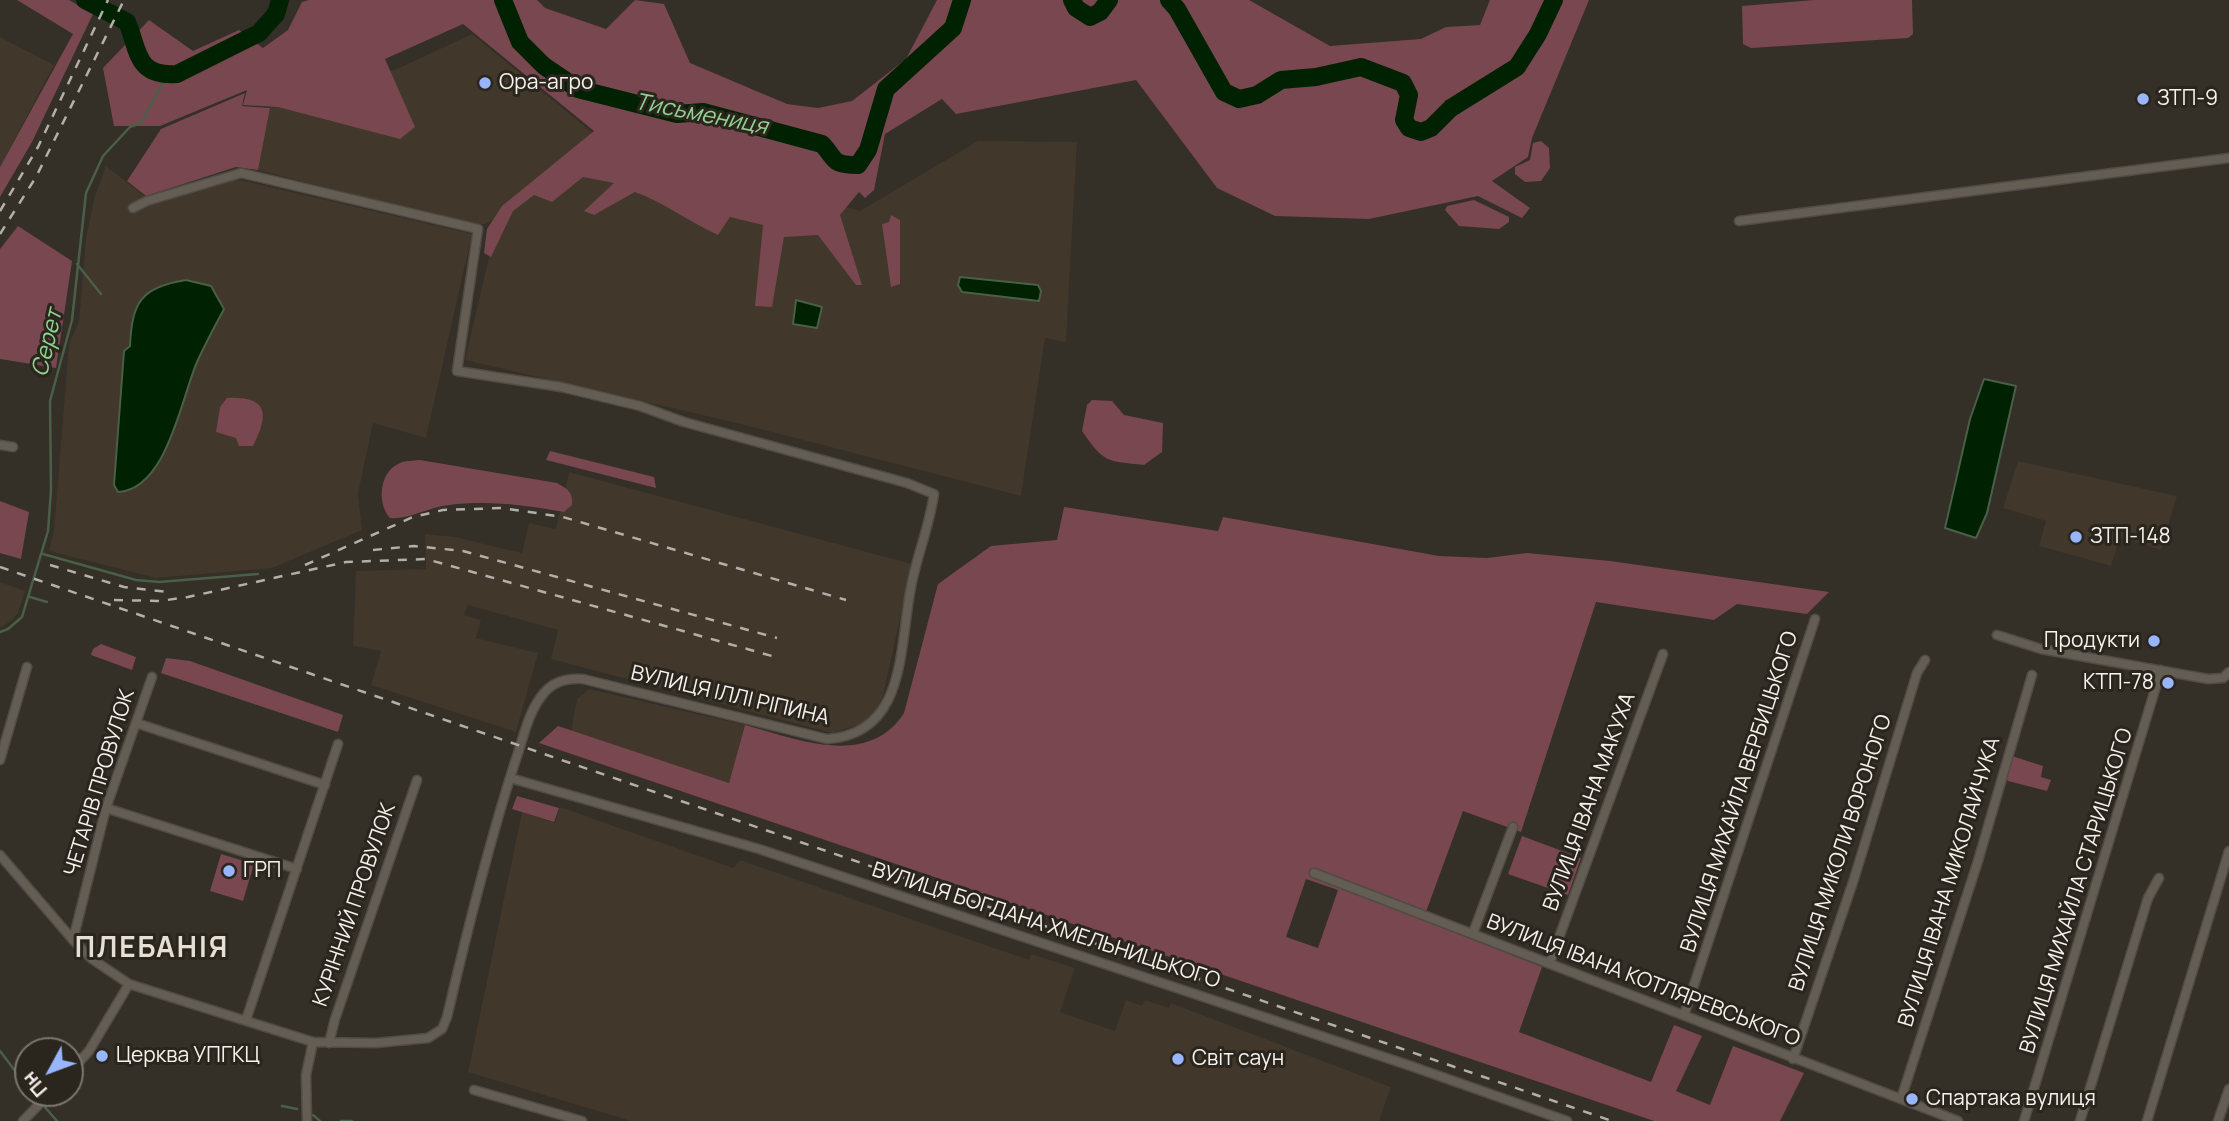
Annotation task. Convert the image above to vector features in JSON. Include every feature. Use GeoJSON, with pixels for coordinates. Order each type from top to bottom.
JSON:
{"type":"FeatureCollection","features":[{"type":"Feature","properties":{"kind":"street"},"geometry":{"type":"LineString","coordinates":[[1739,222],[2229,158]]}},
{"type":"Feature","properties":{"kind":"street","name":"ВУЛИЦЯ ІЛЛІ РІПИНА"},"geometry":{"type":"LineString","coordinates":[[133,208],[147,201],[241,173],[478,229],[457,371],[561,387],[640,406],[684,422],[907,483],[934,494],[928,531],[911,584],[893,688],[889,701],[873,723],[851,736],[827,739],[571,678],[555,684],[538,702],[510,778],[481,876],[447,1017],[436,1035],[376,1044],[329,1043]]}},
{"type":"Feature","properties":{"kind":"street"},"geometry":{"type":"LineString","coordinates":[[0,445],[13,447]]}},
{"type":"Feature","properties":{"kind":"street","name":"ВУЛИЦЯ МИХАЙЛА ВЕРБИЦЬКОГО"},"geometry":{"type":"LineString","coordinates":[[1684,1015],[1815,619]]}},
{"type":"Feature","properties":{"kind":"street"},"geometry":{"type":"LineString","coordinates":[[1997,635],[2041,649],[2208,679],[2223,678],[2229,672]]}},
{"type":"Feature","properties":{"kind":"street","name":"ВУЛИЦЯ ІВАНА МАКУХА"},"geometry":{"type":"LineString","coordinates":[[1550,962],[1663,654]]}},
{"type":"Feature","properties":{"kind":"street","name":"ВУЛИЦЯ МИКОЛИ ВОРОНОГО"},"geometry":{"type":"LineString","coordinates":[[1793,1059],[1854,879],[1917,673],[1925,660]]}},
{"type":"Feature","properties":{"kind":"street"},"geometry":{"type":"LineString","coordinates":[[0,760],[27,667]]}},
{"type":"Feature","properties":{"kind":"street","name":"ВУЛИЦЯ МИХАЙЛА СТАРИЦЬКОГО"},"geometry":{"type":"LineString","coordinates":[[2024,1121],[2161,670]]}},
{"type":"Feature","properties":{"kind":"street","name":"ВУЛИЦЯ ІВАНА МИКОЛАЙЧУКА"},"geometry":{"type":"LineString","coordinates":[[1901,1099],[1978,862],[2032,675]]}},
{"type":"Feature","properties":{"kind":"street","name":"ЧЕТАРІВ ПРОВУЛОК"},"geometry":{"type":"LineString","coordinates":[[73,940],[106,807],[152,677]]}},
{"type":"Feature","properties":{"kind":"street"},"geometry":{"type":"LineString","coordinates":[[136,723],[325,785]]}},
{"type":"Feature","properties":{"kind":"street"},"geometry":{"type":"LineString","coordinates":[[246,1020],[338,744]]}},
{"type":"Feature","properties":{"kind":"street","name":"ВУЛИЦЯ БОГДАНА ХМЕЛЬНИЦЬКОГО"},"geometry":{"type":"LineString","coordinates":[[510,778],[759,849],[1396,1061],[1567,1121]]}},
{"type":"Feature","properties":{"kind":"street","name":"КУРІННИЙ ПРОВУЛОК"},"geometry":{"type":"LineString","coordinates":[[329,1043],[417,780]]}},
{"type":"Feature","properties":{"kind":"street"},"geometry":{"type":"LineString","coordinates":[[106,807],[297,869]]}},
{"type":"Feature","properties":{"kind":"street"},"geometry":{"type":"LineString","coordinates":[[1473,933],[1513,827]]}},
{"type":"Feature","properties":{"kind":"street"},"geometry":{"type":"LineString","coordinates":[[2147,1121],[2229,851]]}},
{"type":"Feature","properties":{"kind":"street"},"geometry":{"type":"LineString","coordinates":[[0,855],[92,959],[129,984],[313,1042],[329,1043]]}},
{"type":"Feature","properties":{"kind":"street","name":"ВУЛИЦЯ ІВАНА КОТЛЯРЕВСЬКОГО"},"geometry":{"type":"LineString","coordinates":[[1314,873],[1958,1121]]}},
{"type":"Feature","properties":{"kind":"street"},"geometry":{"type":"LineString","coordinates":[[2080,1121],[2148,898],[2159,878]]}},
{"type":"Feature","properties":{"kind":"street"},"geometry":{"type":"LineString","coordinates":[[84,1057],[129,984]]}},
{"type":"Feature","properties":{"kind":"street"},"geometry":{"type":"LineString","coordinates":[[307,1121],[306,1075],[313,1042]]}},
{"type":"Feature","properties":{"kind":"street"},"geometry":{"type":"LineString","coordinates":[[2218,1121],[2229,1089]]}},
{"type":"Feature","properties":{"kind":"street"},"geometry":{"type":"LineString","coordinates":[[474,1090],[582,1121]]}},
{"type":"Feature","properties":{"kind":"street"},"geometry":{"type":"LineString","coordinates":[[23,1121],[36,1107]]}},
{"type":"Feature","properties":{"kind":"shaded area"},"geometry":{"type":"Polygon","coordinates":[[[17,0],[69,0],[93,14],[32,142],[0,197],[0,167],[73,34],[17,0]]]}},
{"type":"Feature","properties":{"kind":"shaded area"},"geometry":{"type":"Polygon","coordinates":[[[537,0],[545,8],[606,29],[635,0],[664,4],[690,63],[787,104],[818,108],[852,101],[906,59],[937,0],[1249,0],[1330,46],[1421,39],[1446,27],[1480,25],[1490,0],[1589,0],[1532,138],[1528,157],[1492,181],[1530,208],[1522,218],[1478,196],[1369,219],[1275,216],[1217,188],[1136,80],[956,114],[942,99],[885,134],[874,190],[865,198],[859,192],[840,215],[862,285],[856,285],[818,235],[784,237],[772,307],[755,306],[763,225],[730,217],[718,235],[635,192],[594,215],[584,211],[614,183],[583,177],[552,202],[534,195],[513,211],[491,257],[484,253],[487,229],[502,206],[594,131],[463,24],[385,59],[415,127],[400,139],[278,107],[243,105],[247,90],[160,126],[114,126],[103,68],[149,20],[193,51],[239,30],[263,48],[288,30],[302,2],[537,0]]]}},
{"type":"Feature","properties":{"kind":"shaded area"},"geometry":{"type":"Polygon","coordinates":[[[1814,0],[1912,0],[1913,34],[1908,38],[1751,48],[1743,44],[1742,6],[1814,0]]]}},
{"type":"Feature","properties":{"kind":"shaded area"},"geometry":{"type":"Polygon","coordinates":[[[472,34],[594,134],[860,211],[978,141],[1077,142],[1066,342],[1045,338],[1021,496],[741,424],[465,360],[498,218],[485,224],[471,225],[258,170],[271,103],[397,69],[472,34]]]}},
{"type":"Feature","properties":{"kind":"shaded area"},"geometry":{"type":"Polygon","coordinates":[[[0,37],[54,65],[0,167],[0,37]]]}},
{"type":"Feature","properties":{"kind":"shaded area"},"geometry":{"type":"Polygon","coordinates":[[[245,93],[242,106],[270,108],[258,170],[236,167],[146,196],[127,181],[161,129],[245,93]]]}},
{"type":"Feature","properties":{"kind":"shaded area"},"geometry":{"type":"Polygon","coordinates":[[[1541,141],[1549,148],[1550,168],[1541,181],[1525,182],[1515,174],[1515,167],[1530,160],[1533,143],[1541,141]]]}},
{"type":"Feature","properties":{"kind":"shaded area"},"geometry":{"type":"Polygon","coordinates":[[[106,166],[152,202],[231,178],[472,234],[426,438],[373,423],[358,494],[362,530],[272,568],[156,578],[49,551],[54,530],[69,343],[79,322],[86,237],[95,196],[106,166]]]}},
{"type":"Feature","properties":{"kind":"shaded area"},"geometry":{"type":"Polygon","coordinates":[[[1474,200],[1509,217],[1509,222],[1499,229],[1459,226],[1445,210],[1447,206],[1474,200]]]}},
{"type":"Feature","properties":{"kind":"shaded area"},"geometry":{"type":"Polygon","coordinates":[[[891,215],[900,220],[900,284],[891,287],[882,224],[889,222],[891,215]]]}},
{"type":"Feature","properties":{"kind":"shaded area"},"geometry":{"type":"Polygon","coordinates":[[[18,226],[72,261],[56,368],[0,359],[0,249],[18,226]]]}},
{"type":"Feature","properties":{"kind":"shaded area"},"geometry":{"type":"Polygon","coordinates":[[[960,277],[1038,285],[1041,291],[1039,301],[962,292],[958,285],[960,277]]]}},
{"type":"Feature","properties":{"kind":"shaded area"},"geometry":{"type":"Polygon","coordinates":[[[186,280],[211,286],[224,309],[197,362],[170,440],[160,459],[149,476],[135,487],[118,492],[114,485],[124,351],[130,346],[133,318],[142,299],[149,292],[186,280]]]}},
{"type":"Feature","properties":{"kind":"shaded area"},"geometry":{"type":"Polygon","coordinates":[[[796,300],[822,307],[817,328],[793,324],[796,300]]]}},
{"type":"Feature","properties":{"kind":"shaded area"},"geometry":{"type":"Polygon","coordinates":[[[1984,379],[2016,386],[1987,513],[1976,538],[1945,528],[1970,419],[1984,379]]]}},
{"type":"Feature","properties":{"kind":"shaded area"},"geometry":{"type":"Polygon","coordinates":[[[227,398],[251,400],[262,410],[262,425],[253,446],[239,446],[236,438],[216,432],[220,407],[227,398]]]}},
{"type":"Feature","properties":{"kind":"shaded area"},"geometry":{"type":"Polygon","coordinates":[[[1092,400],[1112,401],[1124,415],[1163,423],[1162,452],[1144,465],[1113,461],[1101,455],[1082,431],[1087,405],[1092,400]]]}},
{"type":"Feature","properties":{"kind":"shaded area"},"geometry":{"type":"Polygon","coordinates":[[[550,451],[654,477],[656,488],[546,460],[550,451]]]}},
{"type":"Feature","properties":{"kind":"shaded area"},"geometry":{"type":"Polygon","coordinates":[[[420,460],[557,483],[569,491],[572,505],[564,512],[506,504],[463,504],[390,518],[382,497],[387,474],[401,463],[420,460]]]}},
{"type":"Feature","properties":{"kind":"shaded area"},"geometry":{"type":"Polygon","coordinates":[[[2018,461],[2177,496],[2161,550],[2120,537],[2111,566],[2039,546],[2046,521],[2003,508],[2018,461]]]}},
{"type":"Feature","properties":{"kind":"shaded area"},"geometry":{"type":"Polygon","coordinates":[[[569,472],[912,564],[883,696],[875,711],[861,724],[832,733],[551,659],[558,630],[468,605],[464,615],[481,620],[476,638],[538,653],[516,732],[371,685],[381,651],[353,646],[356,571],[426,569],[425,534],[455,537],[522,553],[529,523],[556,529],[569,472]]]}},
{"type":"Feature","properties":{"kind":"shaded area"},"geometry":{"type":"Polygon","coordinates":[[[0,501],[29,512],[21,559],[0,553],[0,501]]]}},
{"type":"Feature","properties":{"kind":"shaded area"},"geometry":{"type":"Polygon","coordinates":[[[1064,507],[1218,531],[1223,517],[1439,556],[1487,558],[1527,553],[1610,561],[1829,592],[1807,614],[1737,604],[1714,620],[1596,602],[1521,832],[1463,811],[1423,920],[1542,967],[1519,1032],[1651,1082],[1674,1025],[1702,1036],[1676,1091],[1710,1105],[1733,1046],[1804,1073],[1780,1121],[1654,1121],[539,743],[558,726],[729,783],[745,725],[830,745],[852,745],[871,740],[889,730],[904,713],[938,584],[991,546],[1057,540],[1064,507]],[[1306,879],[1286,937],[1318,948],[1338,890],[1306,879]]]}},
{"type":"Feature","properties":{"kind":"shaded area"},"geometry":{"type":"Polygon","coordinates":[[[0,582],[25,591],[18,613],[0,628],[0,582]]]}},
{"type":"Feature","properties":{"kind":"shaded area"},"geometry":{"type":"Polygon","coordinates":[[[101,644],[136,657],[132,670],[91,655],[93,649],[101,644]]]}},
{"type":"Feature","properties":{"kind":"shaded area"},"geometry":{"type":"Polygon","coordinates":[[[166,658],[190,661],[343,715],[338,732],[161,673],[166,658]]]}},
{"type":"Feature","properties":{"kind":"shaded area"},"geometry":{"type":"Polygon","coordinates":[[[589,689],[745,725],[729,783],[571,731],[577,699],[589,689]]]}},
{"type":"Feature","properties":{"kind":"shaded area"},"geometry":{"type":"Polygon","coordinates":[[[2012,756],[2043,766],[2041,777],[2051,780],[2047,791],[2008,781],[2006,778],[2012,756]]]}},
{"type":"Feature","properties":{"kind":"shaded area"},"geometry":{"type":"Polygon","coordinates":[[[517,796],[559,808],[554,822],[512,809],[517,796]]]}},
{"type":"Feature","properties":{"kind":"shaded area"},"geometry":{"type":"Polygon","coordinates":[[[560,807],[733,868],[740,860],[1029,960],[1031,954],[1075,968],[1060,1012],[1115,1031],[1126,1000],[1142,1006],[1145,1000],[1169,1008],[1171,1003],[1391,1087],[1379,1121],[631,1121],[468,1072],[522,812],[555,823],[560,807]]]}},
{"type":"Feature","properties":{"kind":"shaded area"},"geometry":{"type":"Polygon","coordinates":[[[1522,836],[1581,858],[1568,895],[1508,874],[1522,836]]]}},
{"type":"Feature","properties":{"kind":"shaded area"},"geometry":{"type":"Polygon","coordinates":[[[221,854],[254,864],[243,901],[210,891],[221,854]]]}},
{"type":"Feature","properties":{"kind":"waterway","name":"Тисьмениця"},"geometry":{"type":"LineString","coordinates":[[85,0],[127,22],[141,60],[153,71],[163,74],[177,74],[259,33],[276,14],[280,0]]}},
{"type":"Feature","properties":{"kind":"waterway","name":"Тисьмениця"},"geometry":{"type":"LineString","coordinates":[[503,0],[520,42],[544,66],[578,89],[677,114],[703,112],[822,144],[839,163],[849,165],[858,165],[868,150],[886,89],[953,28],[962,0]]}},
{"type":"Feature","properties":{"kind":"waterway","name":"Тисьмениця"},"geometry":{"type":"LineString","coordinates":[[1072,0],[1076,8],[1090,17],[1100,12],[1109,0]]}},
{"type":"Feature","properties":{"kind":"waterway","name":"Тисьмениця"},"geometry":{"type":"LineString","coordinates":[[1169,0],[1177,9],[1224,92],[1239,99],[1257,95],[1281,80],[1316,77],[1361,67],[1403,83],[1409,95],[1404,120],[1409,128],[1421,132],[1431,128],[1451,108],[1517,67],[1538,34],[1554,0]]}},
{"type":"Feature","properties":{"kind":"waterway","name":"Серет"},"geometry":{"type":"LineString","coordinates":[[0,632],[22,617],[48,531],[51,490],[50,401],[72,320],[86,193],[103,156],[130,127],[141,123],[167,75]]}},
{"type":"Feature","properties":{"kind":"waterway"},"geometry":{"type":"LineString","coordinates":[[77,264],[101,294]]}},
{"type":"Feature","properties":{"kind":"waterway"},"geometry":{"type":"LineString","coordinates":[[43,554],[136,580],[159,582],[258,574]]}},
{"type":"Feature","properties":{"kind":"waterway"},"geometry":{"type":"LineString","coordinates":[[30,597],[47,602]]}},
{"type":"Feature","properties":{"kind":"waterway","name":"Серет"},"geometry":{"type":"LineString","coordinates":[[0,1051],[14,1070]]}},
{"type":"Feature","properties":{"kind":"waterway"},"geometry":{"type":"LineString","coordinates":[[282,1106],[297,1109]]}},
{"type":"Feature","properties":{"kind":"waterway","name":"Серет"},"geometry":{"type":"LineString","coordinates":[[45,1107],[57,1121]]}},
{"type":"Feature","properties":{"kind":"waterway"},"geometry":{"type":"LineString","coordinates":[[313,1115],[320,1121]]}},
{"type":"Feature","properties":{"kind":"waterway"},"geometry":{"type":"LineString","coordinates":[[341,1121],[352,1121]]}},
{"type":"Feature","properties":{"kind":"railway"},"geometry":{"type":"LineString","coordinates":[[0,211],[38,147],[108,0]]}},
{"type":"Feature","properties":{"kind":"railway"},"geometry":{"type":"LineString","coordinates":[[0,234],[36,177],[124,0]]}},
{"type":"Feature","properties":{"kind":"railway"},"geometry":{"type":"LineString","coordinates":[[305,565],[413,517],[443,510],[502,508],[563,517],[846,600]]}},
{"type":"Feature","properties":{"kind":"railway"},"geometry":{"type":"LineString","coordinates":[[373,550],[414,546],[463,551],[777,638]]}},
{"type":"Feature","properties":{"kind":"railway"},"geometry":{"type":"LineString","coordinates":[[114,600],[160,601],[188,597],[346,562],[426,559],[772,656]]}},
{"type":"Feature","properties":{"kind":"railway"},"geometry":{"type":"LineString","coordinates":[[50,565],[124,587],[169,592]]}},
{"type":"Feature","properties":{"kind":"railway"},"geometry":{"type":"LineString","coordinates":[[0,567],[1612,1121]]}},
{"type":"Feature","properties":{"kind":"place","name":"Ора-агро"},"geometry":{"type":"Point","coordinates":[485,83]}},
{"type":"Feature","properties":{"kind":"place","name":"ЗТП-9"},"geometry":{"type":"Point","coordinates":[2143,99]}},
{"type":"Feature","properties":{"kind":"place","name":"ЗТП-148"},"geometry":{"type":"Point","coordinates":[2076,537]}},
{"type":"Feature","properties":{"kind":"place","name":"Продукти"},"geometry":{"type":"Point","coordinates":[2154,641]}},
{"type":"Feature","properties":{"kind":"place","name":"КТП-78"},"geometry":{"type":"Point","coordinates":[2168,683]}},
{"type":"Feature","properties":{"kind":"place","name":"ГРП"},"geometry":{"type":"Point","coordinates":[229,871]}},
{"type":"Feature","properties":{"kind":"place","name":"Церква УПГКЦ"},"geometry":{"type":"Point","coordinates":[102,1056]}},
{"type":"Feature","properties":{"kind":"place","name":"Світ саун"},"geometry":{"type":"Point","coordinates":[1178,1059]}},
{"type":"Feature","properties":{"kind":"place","name":"Спартака вулиця"},"geometry":{"type":"Point","coordinates":[1912,1099]}},
{"type":"Feature","properties":{"kind":"district","name":"ПЛЕБАНІЯ"},"geometry":{"type":"Point","coordinates":[152,949]}}]}
